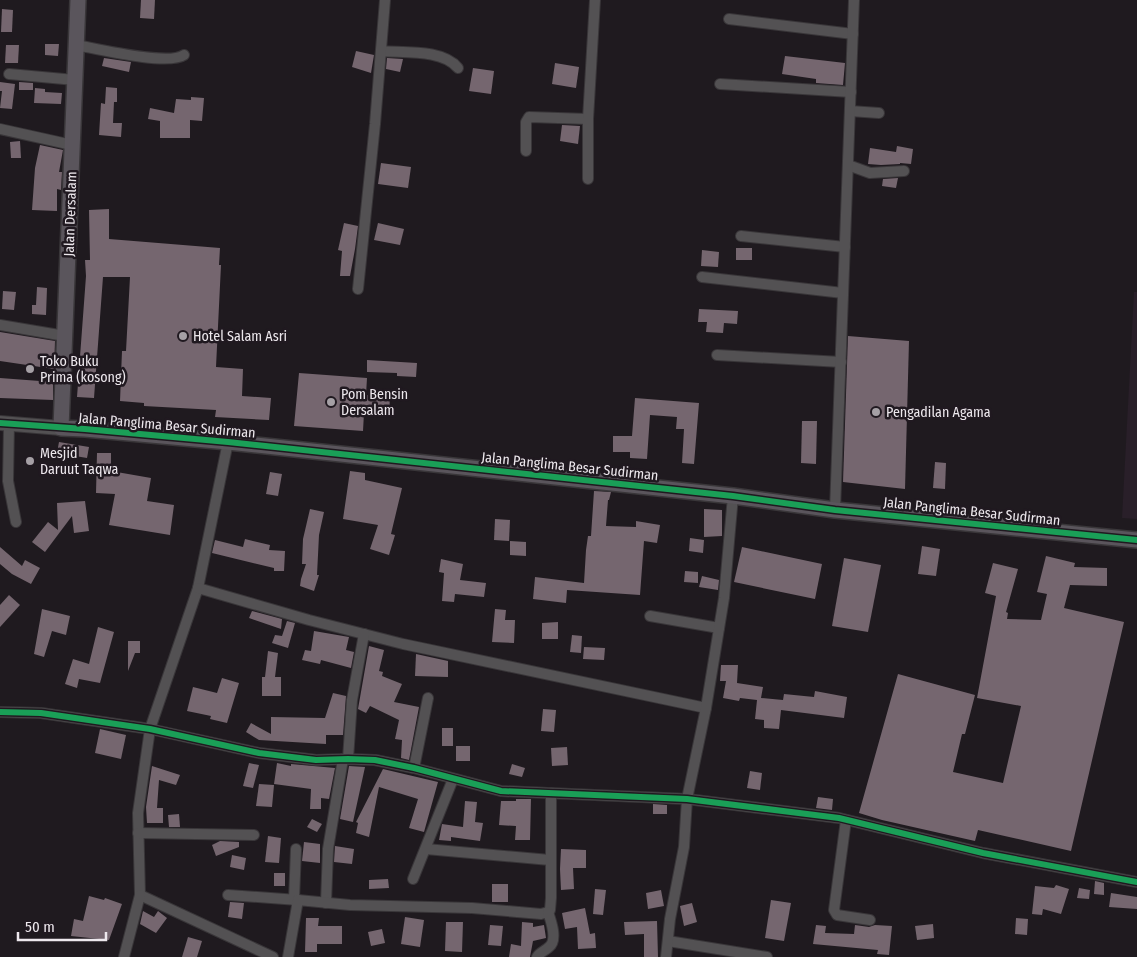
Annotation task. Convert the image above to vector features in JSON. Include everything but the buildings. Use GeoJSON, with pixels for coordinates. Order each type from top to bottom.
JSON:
{"type":"FeatureCollection","features":[{"type":"Feature","properties":{"kind":"main road","name":"Jalan Dersalam"},"geometry":{"type":"LineString","coordinates":[[61,428],[78,0]]}},
{"type":"Feature","properties":{"kind":"main road","name":"Jalan Panglima Besar Sudirman"},"geometry":{"type":"LineString","coordinates":[[4,423],[228,442],[733,496],[835,510],[1137,540]]}},
{"type":"Feature","properties":{"kind":"street"},"geometry":{"type":"LineString","coordinates":[[68,0],[78,0]]}},
{"type":"Feature","properties":{"kind":"street"},"geometry":{"type":"LineString","coordinates":[[358,289],[385,0]]}},
{"type":"Feature","properties":{"kind":"street"},"geometry":{"type":"LineString","coordinates":[[588,179],[588,119],[595,0]]}},
{"type":"Feature","properties":{"kind":"street"},"geometry":{"type":"LineString","coordinates":[[835,510],[854,0]]}},
{"type":"Feature","properties":{"kind":"street"},"geometry":{"type":"LineString","coordinates":[[729,19],[853,34]]}},
{"type":"Feature","properties":{"kind":"street"},"geometry":{"type":"LineString","coordinates":[[76,45],[153,59],[174,60],[184,55]]}},
{"type":"Feature","properties":{"kind":"street"},"geometry":{"type":"LineString","coordinates":[[381,51],[434,55],[452,61],[458,68]]}},
{"type":"Feature","properties":{"kind":"street"},"geometry":{"type":"LineString","coordinates":[[8,74],[75,80]]}},
{"type":"Feature","properties":{"kind":"street"},"geometry":{"type":"LineString","coordinates":[[720,84],[851,92]]}},
{"type":"Feature","properties":{"kind":"street"},"geometry":{"type":"LineString","coordinates":[[850,111],[879,113]]}},
{"type":"Feature","properties":{"kind":"street"},"geometry":{"type":"LineString","coordinates":[[526,151],[526,122],[529,117],[588,119]]}},
{"type":"Feature","properties":{"kind":"street"},"geometry":{"type":"LineString","coordinates":[[0,129],[72,145]]}},
{"type":"Feature","properties":{"kind":"street"},"geometry":{"type":"LineString","coordinates":[[848,165],[870,173],[904,171]]}},
{"type":"Feature","properties":{"kind":"street"},"geometry":{"type":"LineString","coordinates":[[741,236],[845,247]]}},
{"type":"Feature","properties":{"kind":"street"},"geometry":{"type":"LineString","coordinates":[[702,277],[843,293]]}},
{"type":"Feature","properties":{"kind":"street"},"geometry":{"type":"LineString","coordinates":[[0,325],[65,336]]}},
{"type":"Feature","properties":{"kind":"street"},"geometry":{"type":"LineString","coordinates":[[716,354],[840,362]]}},
{"type":"Feature","properties":{"kind":"street"},"geometry":{"type":"LineString","coordinates":[[4,423],[8,481],[16,522]]}},
{"type":"Feature","properties":{"kind":"street"},"geometry":{"type":"LineString","coordinates":[[124,957],[140,895],[138,813],[150,730],[198,588],[228,442]]}},
{"type":"Feature","properties":{"kind":"street"},"geometry":{"type":"LineString","coordinates":[[666,957],[670,919],[684,847],[686,799],[706,708],[724,598],[733,496]]}},
{"type":"Feature","properties":{"kind":"street"},"geometry":{"type":"LineString","coordinates":[[198,588],[309,620],[412,646],[706,708]]}},
{"type":"Feature","properties":{"kind":"street"},"geometry":{"type":"LineString","coordinates":[[650,616],[719,628]]}},
{"type":"Feature","properties":{"kind":"street"},"geometry":{"type":"LineString","coordinates":[[326,903],[328,848],[346,759],[352,700],[364,634]]}},
{"type":"Feature","properties":{"kind":"street"},"geometry":{"type":"LineString","coordinates":[[414,768],[428,698]]}},
{"type":"Feature","properties":{"kind":"street"},"geometry":{"type":"LineString","coordinates":[[0,712],[41,713],[150,730],[258,753],[316,760],[375,760],[414,768],[501,791],[686,799],[846,820],[983,853],[1137,882]]}},
{"type":"Feature","properties":{"kind":"street"},"geometry":{"type":"LineString","coordinates":[[413,879],[454,779]]}},
{"type":"Feature","properties":{"kind":"street"},"geometry":{"type":"LineString","coordinates":[[537,957],[541,952],[550,947],[552,941],[548,912],[551,898],[551,793]]}},
{"type":"Feature","properties":{"kind":"street"},"geometry":{"type":"LineString","coordinates":[[846,820],[834,910],[837,915],[870,920]]}},
{"type":"Feature","properties":{"kind":"street"},"geometry":{"type":"LineString","coordinates":[[138,833],[254,835]]}},
{"type":"Feature","properties":{"kind":"street"},"geometry":{"type":"LineString","coordinates":[[288,957],[296,900],[296,848]]}},
{"type":"Feature","properties":{"kind":"street"},"geometry":{"type":"LineString","coordinates":[[426,848],[550,860]]}},
{"type":"Feature","properties":{"kind":"street"},"geometry":{"type":"LineString","coordinates":[[140,895],[273,957]]}},
{"type":"Feature","properties":{"kind":"street"},"geometry":{"type":"LineString","coordinates":[[228,895],[350,905],[472,908],[541,914],[548,912]]}},
{"type":"Feature","properties":{"kind":"street"},"geometry":{"type":"LineString","coordinates":[[668,941],[767,957]]}},
{"type":"Feature","properties":{"kind":"shaded area"},"geometry":{"type":"Polygon","coordinates":[[[1134,292],[1137,292],[1137,519],[1122,518],[1134,292]]]}},
{"type":"Feature","properties":{"kind":"cycle path"},"geometry":{"type":"LineString","coordinates":[[0,423],[228,442],[733,496],[835,510],[1137,540]]}},
{"type":"Feature","properties":{"kind":"cycle path"},"geometry":{"type":"LineString","coordinates":[[0,712],[41,713],[150,729],[259,753],[316,760],[375,760],[414,768],[501,791],[687,799],[839,818],[983,853],[1137,882]]}},
{"type":"Feature","properties":{"kind":"place","name":"Hotel Salam Asri"},"geometry":{"type":"Point","coordinates":[183,336]}},
{"type":"Feature","properties":{"kind":"place","name":"Toko Buku Prima (kosong)"},"geometry":{"type":"Point","coordinates":[30,369]}},
{"type":"Feature","properties":{"kind":"place","name":"Pom Bensin Dersalam"},"geometry":{"type":"Point","coordinates":[331,402]}},
{"type":"Feature","properties":{"kind":"place","name":"Pengadilan Agama"},"geometry":{"type":"Point","coordinates":[876,412]}},
{"type":"Feature","properties":{"kind":"place","name":"Mesjid Daruut Taqwa"},"geometry":{"type":"Point","coordinates":[30,461]}}]}
